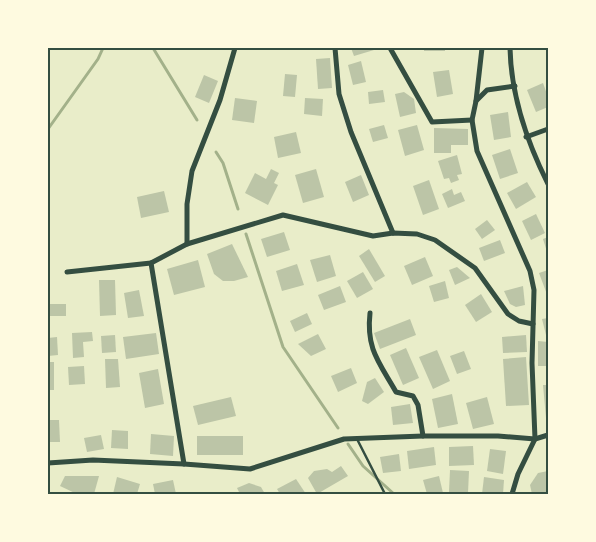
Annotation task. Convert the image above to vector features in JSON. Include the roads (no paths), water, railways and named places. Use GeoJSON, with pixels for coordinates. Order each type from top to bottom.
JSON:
{"type":"FeatureCollection","features":[{"type":"Feature","properties":{"kind":"street"},"geometry":{"type":"LineString","coordinates":[[187,244],[187,204],[192,171],[220,100],[235,48]]}},
{"type":"Feature","properties":{"kind":"street"},"geometry":{"type":"LineString","coordinates":[[335,48],[339,94],[351,132],[393,233]]}},
{"type":"Feature","properties":{"kind":"street"},"geometry":{"type":"LineString","coordinates":[[390,48],[432,122],[472,120]]}},
{"type":"Feature","properties":{"kind":"street"},"geometry":{"type":"LineString","coordinates":[[482,48],[472,120],[477,151],[530,271],[534,290],[532,363],[535,439],[518,474],[512,494]]}},
{"type":"Feature","properties":{"kind":"street"},"geometry":{"type":"LineString","coordinates":[[510,48],[515,86],[526,137],[534,158],[548,184]]}},
{"type":"Feature","properties":{"kind":"street"},"geometry":{"type":"LineString","coordinates":[[476,101],[487,90],[515,86]]}},
{"type":"Feature","properties":{"kind":"street"},"geometry":{"type":"LineString","coordinates":[[526,137],[548,129]]}},
{"type":"Feature","properties":{"kind":"street"},"geometry":{"type":"LineString","coordinates":[[67,272],[151,263],[187,244],[284,215],[373,236],[393,233],[417,234],[435,240],[475,268],[508,314],[518,321],[533,324]]}},
{"type":"Feature","properties":{"kind":"street"},"geometry":{"type":"LineString","coordinates":[[151,263],[184,464]]}},
{"type":"Feature","properties":{"kind":"street"},"geometry":{"type":"LineString","coordinates":[[370,313],[370,343],[376,360],[396,392],[412,396],[418,405],[423,436]]}},
{"type":"Feature","properties":{"kind":"street"},"geometry":{"type":"LineString","coordinates":[[48,463],[93,460],[250,469],[344,439],[423,436],[498,436],[535,439],[548,435]]}},
{"type":"Feature","properties":{"kind":"lane"},"geometry":{"type":"LineString","coordinates":[[357,439],[385,494]]}},
{"type":"Feature","properties":{"kind":"waterway"},"geometry":{"type":"LineString","coordinates":[[48,129],[98,59],[103,48]]}},
{"type":"Feature","properties":{"kind":"waterway"},"geometry":{"type":"LineString","coordinates":[[153,48],[197,120]]}},
{"type":"Feature","properties":{"kind":"waterway"},"geometry":{"type":"LineString","coordinates":[[216,152],[223,163],[238,209]]}},
{"type":"Feature","properties":{"kind":"waterway"},"geometry":{"type":"LineString","coordinates":[[246,234],[283,347],[338,428]]}},
{"type":"Feature","properties":{"kind":"waterway"},"geometry":{"type":"LineString","coordinates":[[348,444],[363,466],[394,494]]}}]}
